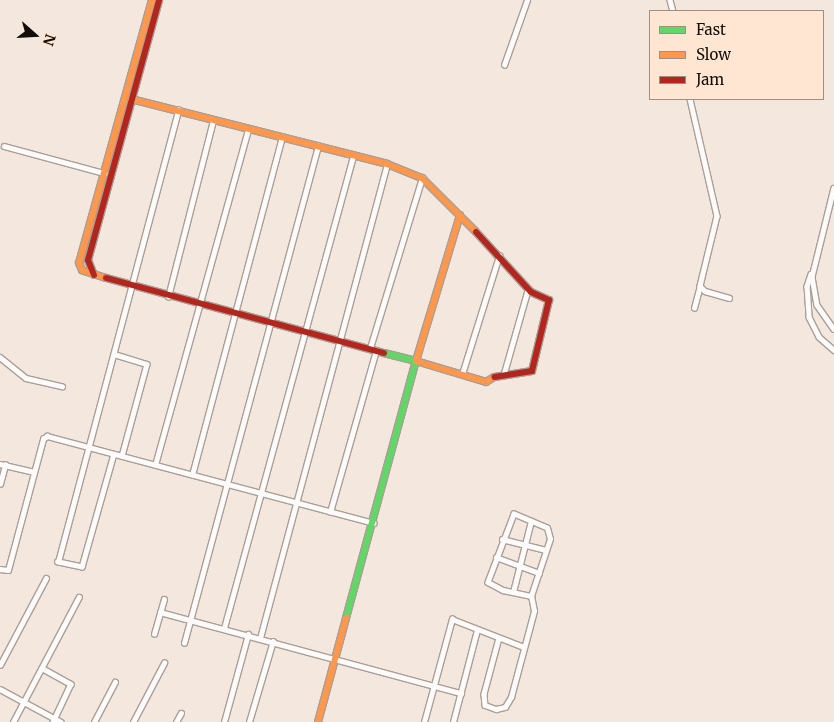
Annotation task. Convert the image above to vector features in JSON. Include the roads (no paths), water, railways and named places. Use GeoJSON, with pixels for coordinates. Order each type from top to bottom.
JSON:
{"type":"FeatureCollection","features":[{"type":"Feature","properties":{"kind":"street"},"geometry":{"type":"LineString","coordinates":[[94,275],[90,270],[88,260],[153,10],[152,0]]}},
{"type":"Feature","properties":{"kind":"street"},"geometry":{"type":"LineString","coordinates":[[131,99],[387,164],[422,178],[460,215],[528,288],[551,302],[532,371],[504,374],[489,382],[305,330],[131,287],[82,270],[79,263],[105,170],[153,10],[159,0]]}},
{"type":"Feature","properties":{"kind":"street"},"geometry":{"type":"LineString","coordinates":[[504,65],[527,0]]}},
{"type":"Feature","properties":{"kind":"street"},"geometry":{"type":"LineString","coordinates":[[690,100],[717,216],[694,308]]}},
{"type":"Feature","properties":{"kind":"street"},"geometry":{"type":"LineString","coordinates":[[114,454],[83,564],[79,568],[57,560],[114,354],[178,110]]}},
{"type":"Feature","properties":{"kind":"street"},"geometry":{"type":"LineString","coordinates":[[168,297],[213,121]]}},
{"type":"Feature","properties":{"kind":"street"},"geometry":{"type":"LineString","coordinates":[[155,465],[248,129]]}},
{"type":"Feature","properties":{"kind":"street"},"geometry":{"type":"LineString","coordinates":[[192,475],[237,312],[282,137]]}},
{"type":"Feature","properties":{"kind":"street"},"geometry":{"type":"LineString","coordinates":[[4,146],[105,170],[113,168]]}},
{"type":"Feature","properties":{"kind":"street"},"geometry":{"type":"LineString","coordinates":[[184,643],[318,146]]}},
{"type":"Feature","properties":{"kind":"street"},"geometry":{"type":"LineString","coordinates":[[224,628],[353,155]]}},
{"type":"Feature","properties":{"kind":"street"},"geometry":{"type":"LineString","coordinates":[[260,638],[387,164]]}},
{"type":"Feature","properties":{"kind":"street"},"geometry":{"type":"LineString","coordinates":[[330,512],[373,349],[422,178]]}},
{"type":"Feature","properties":{"kind":"street"},"geometry":{"type":"LineString","coordinates":[[834,188],[807,286],[809,318],[819,337],[834,350]]}},
{"type":"Feature","properties":{"kind":"street"},"geometry":{"type":"LineString","coordinates":[[318,722],[374,523],[416,361],[460,215]]}},
{"type":"Feature","properties":{"kind":"street"},"geometry":{"type":"LineString","coordinates":[[462,374],[499,256]]}},
{"type":"Feature","properties":{"kind":"street"},"geometry":{"type":"LineString","coordinates":[[814,263],[812,277],[817,305],[834,329]]}},
{"type":"Feature","properties":{"kind":"street"},"geometry":{"type":"LineString","coordinates":[[700,286],[705,291],[729,298]]}},
{"type":"Feature","properties":{"kind":"street"},"geometry":{"type":"LineString","coordinates":[[504,374],[528,288]]}},
{"type":"Feature","properties":{"kind":"street"},"geometry":{"type":"LineString","coordinates":[[114,354],[147,364],[122,456]]}},
{"type":"Feature","properties":{"kind":"street"},"geometry":{"type":"LineString","coordinates":[[0,357],[26,378],[62,386]]}},
{"type":"Feature","properties":{"kind":"street"},"geometry":{"type":"LineString","coordinates":[[0,569],[8,570],[45,437],[374,523]]}},
{"type":"Feature","properties":{"kind":"street"},"geometry":{"type":"LineString","coordinates":[[0,484],[3,465],[34,472]]}},
{"type":"Feature","properties":{"kind":"street"},"geometry":{"type":"LineString","coordinates":[[499,638],[484,694],[485,705],[496,709],[505,707],[511,697],[534,611],[531,596],[550,538],[547,528],[514,514],[502,539],[488,582],[513,592],[531,596]]}},
{"type":"Feature","properties":{"kind":"street"},"geometry":{"type":"LineString","coordinates":[[513,592],[523,544],[532,521]]}},
{"type":"Feature","properties":{"kind":"street"},"geometry":{"type":"LineString","coordinates":[[502,539],[546,550]]}},
{"type":"Feature","properties":{"kind":"street"},"geometry":{"type":"LineString","coordinates":[[496,557],[539,573]]}},
{"type":"Feature","properties":{"kind":"street"},"geometry":{"type":"LineString","coordinates":[[0,665],[46,578]]}},
{"type":"Feature","properties":{"kind":"street"},"geometry":{"type":"LineString","coordinates":[[13,722],[79,597]]}},
{"type":"Feature","properties":{"kind":"street"},"geometry":{"type":"LineString","coordinates":[[154,634],[164,599]]}},
{"type":"Feature","properties":{"kind":"street"},"geometry":{"type":"LineString","coordinates":[[160,612],[248,634],[461,693]]}},
{"type":"Feature","properties":{"kind":"street"},"geometry":{"type":"LineString","coordinates":[[424,722],[452,619],[524,647]]}},
{"type":"Feature","properties":{"kind":"street"},"geometry":{"type":"LineString","coordinates":[[453,722],[477,630]]}},
{"type":"Feature","properties":{"kind":"street"},"geometry":{"type":"LineString","coordinates":[[224,722],[248,634]]}},
{"type":"Feature","properties":{"kind":"street"},"geometry":{"type":"LineString","coordinates":[[249,722],[273,641]]}},
{"type":"Feature","properties":{"kind":"street"},"geometry":{"type":"LineString","coordinates":[[134,722],[164,663]]}},
{"type":"Feature","properties":{"kind":"street"},"geometry":{"type":"LineString","coordinates":[[42,668],[71,684],[54,720]]}},
{"type":"Feature","properties":{"kind":"street"},"geometry":{"type":"LineString","coordinates":[[94,722],[115,682]]}},
{"type":"Feature","properties":{"kind":"street"},"geometry":{"type":"LineString","coordinates":[[0,689],[54,720],[61,722]]}},
{"type":"Feature","properties":{"kind":"street"},"geometry":{"type":"LineString","coordinates":[[176,722],[180,714]]}}]}
